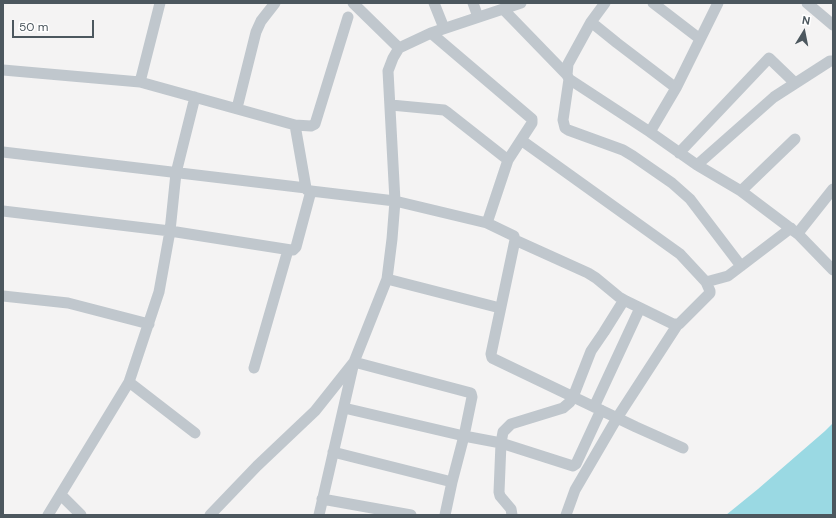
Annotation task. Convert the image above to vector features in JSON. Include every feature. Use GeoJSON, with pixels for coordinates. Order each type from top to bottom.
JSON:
{"type":"FeatureCollection","features":[{"type":"Feature","properties":{"kind":"street"},"geometry":{"type":"LineString","coordinates":[[140,82],[160,3]]}},
{"type":"Feature","properties":{"kind":"street"},"geometry":{"type":"LineString","coordinates":[[237,108],[256,32],[261,21],[275,3]]}},
{"type":"Feature","properties":{"kind":"street"},"geometry":{"type":"LineString","coordinates":[[353,3],[399,48]]}},
{"type":"Feature","properties":{"kind":"street"},"geometry":{"type":"LineString","coordinates":[[434,3],[444,28]]}},
{"type":"Feature","properties":{"kind":"street"},"geometry":{"type":"LineString","coordinates":[[473,3],[478,17]]}},
{"type":"Feature","properties":{"kind":"street"},"geometry":{"type":"LineString","coordinates":[[319,515],[354,362],[387,279],[395,201],[391,104],[388,71],[393,58],[399,48],[431,33],[522,3]]}},
{"type":"Feature","properties":{"kind":"street"},"geometry":{"type":"LineString","coordinates":[[605,3],[591,22],[568,64],[563,120],[565,128],[623,150],[672,183],[690,199],[741,266]]}},
{"type":"Feature","properties":{"kind":"street"},"geometry":{"type":"LineString","coordinates":[[653,3],[700,39]]}},
{"type":"Feature","properties":{"kind":"street"},"geometry":{"type":"LineString","coordinates":[[650,132],[676,88],[718,3]]}},
{"type":"Feature","properties":{"kind":"street"},"geometry":{"type":"LineString","coordinates":[[810,4],[833,25]]}},
{"type":"Feature","properties":{"kind":"street"},"geometry":{"type":"LineString","coordinates":[[503,9],[568,77],[697,165],[741,191],[794,231],[833,270]]}},
{"type":"Feature","properties":{"kind":"street"},"geometry":{"type":"LineString","coordinates":[[3,70],[140,82],[295,125],[311,126],[315,124],[348,16]]}},
{"type":"Feature","properties":{"kind":"street"},"geometry":{"type":"LineString","coordinates":[[591,22],[676,88]]}},
{"type":"Feature","properties":{"kind":"street"},"geometry":{"type":"LineString","coordinates":[[431,33],[532,119],[532,123],[508,160],[487,223]]}},
{"type":"Feature","properties":{"kind":"street"},"geometry":{"type":"LineString","coordinates":[[679,153],[769,58],[795,83]]}},
{"type":"Feature","properties":{"kind":"street"},"geometry":{"type":"LineString","coordinates":[[697,165],[774,97],[830,61],[833,61]]}},
{"type":"Feature","properties":{"kind":"street"},"geometry":{"type":"LineString","coordinates":[[48,515],[129,382],[159,292],[170,231],[176,172],[195,97]]}},
{"type":"Feature","properties":{"kind":"street"},"geometry":{"type":"LineString","coordinates":[[391,104],[444,110],[508,160]]}},
{"type":"Feature","properties":{"kind":"street"},"geometry":{"type":"LineString","coordinates":[[3,210],[170,231],[294,250],[296,247],[309,190],[295,125]]}},
{"type":"Feature","properties":{"kind":"street"},"geometry":{"type":"LineString","coordinates":[[741,191],[796,139]]}},
{"type":"Feature","properties":{"kind":"street"},"geometry":{"type":"LineString","coordinates":[[521,140],[680,254],[706,282],[710,290],[710,294],[678,324],[616,418],[575,490],[566,515]]}},
{"type":"Feature","properties":{"kind":"street"},"geometry":{"type":"LineString","coordinates":[[3,152],[176,172],[395,201],[487,223],[514,236],[515,240],[588,273],[624,300],[674,324],[678,324]]}},
{"type":"Feature","properties":{"kind":"street"},"geometry":{"type":"LineString","coordinates":[[706,282],[728,276],[794,231],[798,231],[833,189]]}},
{"type":"Feature","properties":{"kind":"street"},"geometry":{"type":"LineString","coordinates":[[515,240],[491,354],[492,358],[616,418],[683,448]]}},
{"type":"Feature","properties":{"kind":"street"},"geometry":{"type":"LineString","coordinates":[[254,368],[288,250]]}},
{"type":"Feature","properties":{"kind":"street"},"geometry":{"type":"LineString","coordinates":[[387,279],[500,308]]}},
{"type":"Feature","properties":{"kind":"street"},"geometry":{"type":"LineString","coordinates":[[3,296],[68,303],[149,324]]}},
{"type":"Feature","properties":{"kind":"street"},"geometry":{"type":"LineString","coordinates":[[512,515],[510,508],[499,495],[501,443],[503,432],[511,424],[563,408],[570,402],[591,351],[624,300]]}},
{"type":"Feature","properties":{"kind":"street"},"geometry":{"type":"LineString","coordinates":[[344,408],[464,436],[501,443],[575,465],[640,308]]}},
{"type":"Feature","properties":{"kind":"street"},"geometry":{"type":"LineString","coordinates":[[354,362],[471,393],[472,396],[464,436],[445,515]]}},
{"type":"Feature","properties":{"kind":"street"},"geometry":{"type":"LineString","coordinates":[[210,515],[257,466],[315,411],[354,362]]}},
{"type":"Feature","properties":{"kind":"street"},"geometry":{"type":"LineString","coordinates":[[129,382],[195,433]]}},
{"type":"Feature","properties":{"kind":"street"},"geometry":{"type":"LineString","coordinates":[[333,452],[452,482]]}},
{"type":"Feature","properties":{"kind":"street"},"geometry":{"type":"LineString","coordinates":[[61,495],[81,515]]}},
{"type":"Feature","properties":{"kind":"street"},"geometry":{"type":"LineString","coordinates":[[322,499],[411,515]]}},
{"type":"Feature","properties":{"kind":"water"},"geometry":{"type":"Polygon","coordinates":[[[833,423],[833,515],[726,515],[758,489],[833,423]]]}}]}
